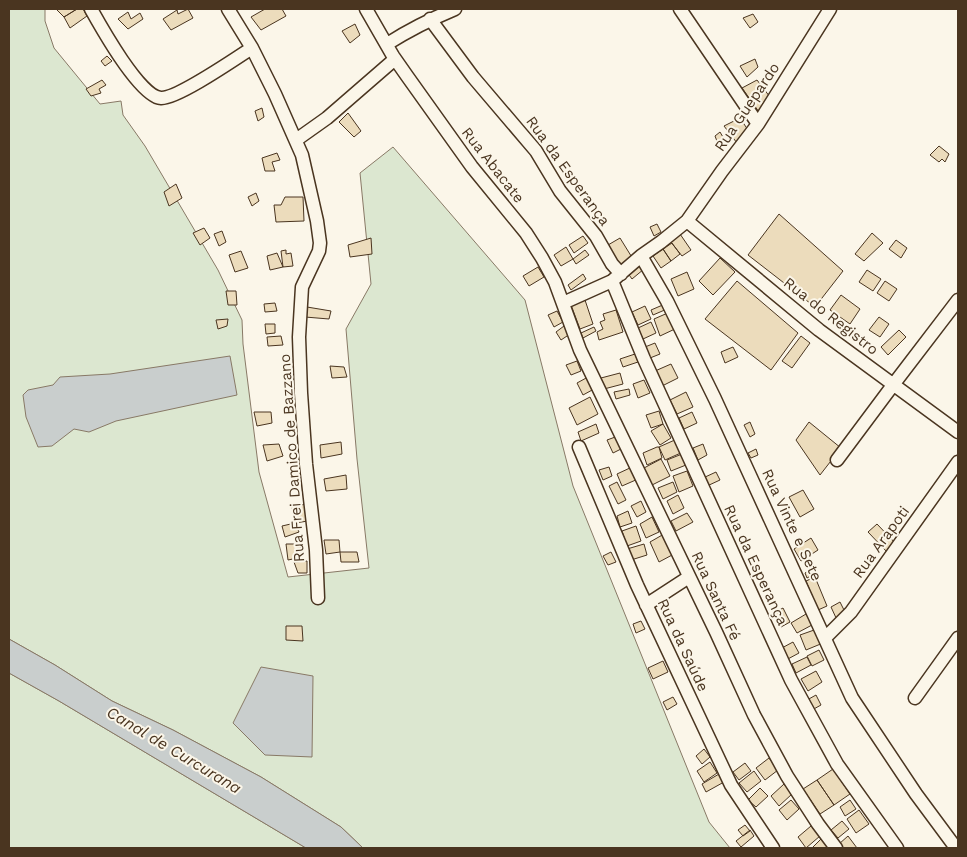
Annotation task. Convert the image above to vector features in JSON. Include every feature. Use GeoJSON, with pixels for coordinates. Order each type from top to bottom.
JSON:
{"type":"FeatureCollection","features":[{"type":"Feature","properties":{"kind":"street"},"geometry":{"type":"LineString","coordinates":[[91,9],[108,40],[138,83],[156,98],[170,97],[188,88],[252,48]]}},
{"type":"Feature","properties":{"kind":"street","name":"Rua Frei Damico de Bazzano"},"geometry":{"type":"LineString","coordinates":[[228,9],[252,48],[296,140],[302,155],[317,221],[320,243],[319,251],[302,287],[299,337],[306,464],[316,550],[318,598]]}},
{"type":"Feature","properties":{"kind":"street","name":"Rua Abacate"},"geometry":{"type":"LineString","coordinates":[[366,9],[395,58],[472,168],[526,233],[542,258],[555,282],[580,350]]}},
{"type":"Feature","properties":{"kind":"street"},"geometry":{"type":"LineString","coordinates":[[387,44],[406,31],[454,9]]}},
{"type":"Feature","properties":{"kind":"street"},"geometry":{"type":"LineString","coordinates":[[680,9],[758,124]]}},
{"type":"Feature","properties":{"kind":"street","name":"Rua Guepardo"},"geometry":{"type":"LineString","coordinates":[[687,221],[758,124],[826,11]]}},
{"type":"Feature","properties":{"kind":"street","name":"Rua da Esperança"},"geometry":{"type":"LineString","coordinates":[[430,19],[473,77],[536,151],[560,191],[596,236],[612,264],[644,359],[791,680],[836,764],[897,848]]}},
{"type":"Feature","properties":{"kind":"street"},"geometry":{"type":"LineString","coordinates":[[296,140],[327,118],[395,58]]}},
{"type":"Feature","properties":{"kind":"street"},"geometry":{"type":"LineString","coordinates":[[563,303],[617,278],[687,221]]}},
{"type":"Feature","properties":{"kind":"street","name":"Rua do Registro"},"geometry":{"type":"LineString","coordinates":[[687,221],[819,330],[958,432]]}},
{"type":"Feature","properties":{"kind":"street","name":"Rua Vinte e Sete"},"geometry":{"type":"LineString","coordinates":[[642,256],[667,301],[711,390],[826,637],[852,698],[916,794],[956,848]]}},
{"type":"Feature","properties":{"kind":"street"},"geometry":{"type":"LineString","coordinates":[[838,460],[958,300]]}},
{"type":"Feature","properties":{"kind":"street","name":"Rua Santa Fé"},"geometry":{"type":"LineString","coordinates":[[580,350],[754,715],[787,776],[836,848]]}},
{"type":"Feature","properties":{"kind":"street","name":"Rua da Saúde"},"geometry":{"type":"LineString","coordinates":[[579,447],[646,604],[732,785],[773,848]]}},
{"type":"Feature","properties":{"kind":"street","name":"Rua Arapoti"},"geometry":{"type":"LineString","coordinates":[[826,637],[850,612],[958,462]]}},
{"type":"Feature","properties":{"kind":"street"},"geometry":{"type":"LineString","coordinates":[[646,604],[689,577]]}},
{"type":"Feature","properties":{"kind":"street"},"geometry":{"type":"LineString","coordinates":[[915,698],[958,638]]}},
{"type":"Feature","properties":{"kind":"green space"},"geometry":{"type":"Polygon","coordinates":[[[9,9],[45,9],[45,21],[54,48],[100,104],[121,101],[123,115],[145,146],[218,270],[242,320],[243,344],[259,472],[288,577],[369,568],[357,459],[346,329],[371,284],[360,173],[393,147],[525,300],[573,486],[709,822],[730,848],[363,848],[341,827],[261,777],[173,730],[112,701],[9,639],[9,9]]]}},
{"type":"Feature","properties":{"kind":"green space"},"geometry":{"type":"Polygon","coordinates":[[[9,673],[59,701],[306,848],[9,848],[9,673]]]}},
{"type":"Feature","properties":{"kind":"water"},"geometry":{"type":"Polygon","coordinates":[[[230,356],[237,395],[116,421],[89,432],[74,429],[52,446],[38,447],[26,417],[23,395],[28,390],[53,385],[60,377],[110,374],[230,356]]]}},
{"type":"Feature","properties":{"kind":"water","name":"Canal de Curcurana"},"geometry":{"type":"Polygon","coordinates":[[[9,639],[112,701],[173,730],[261,777],[341,827],[363,848],[306,848],[9,673],[9,639]]]}},
{"type":"Feature","properties":{"kind":"water"},"geometry":{"type":"Polygon","coordinates":[[[261,667],[313,676],[312,757],[265,755],[233,723],[261,667]]]}},
{"type":"Feature","properties":{"kind":"building"},"geometry":{"type":"Polygon","coordinates":[[[77,9],[64,17],[57,10],[77,9]]]}},
{"type":"Feature","properties":{"kind":"building"},"geometry":{"type":"Polygon","coordinates":[[[77,9],[83,9],[87,16],[70,28],[64,17],[77,9]]]}},
{"type":"Feature","properties":{"kind":"building"},"geometry":{"type":"Polygon","coordinates":[[[188,9],[193,18],[171,30],[163,19],[177,10],[178,14],[188,9]]]}},
{"type":"Feature","properties":{"kind":"building"},"geometry":{"type":"Polygon","coordinates":[[[265,9],[282,9],[286,16],[261,30],[251,17],[265,9]]]}},
{"type":"Feature","properties":{"kind":"building"},"geometry":{"type":"Polygon","coordinates":[[[128,12],[131,19],[140,13],[143,19],[128,29],[118,19],[128,12]]]}},
{"type":"Feature","properties":{"kind":"building"},"geometry":{"type":"Polygon","coordinates":[[[753,14],[758,22],[750,28],[743,18],[753,14]]]}},
{"type":"Feature","properties":{"kind":"building"},"geometry":{"type":"Polygon","coordinates":[[[355,24],[360,35],[350,43],[342,31],[355,24]]]}},
{"type":"Feature","properties":{"kind":"building"},"geometry":{"type":"Polygon","coordinates":[[[107,56],[112,61],[105,66],[101,61],[107,56]]]}},
{"type":"Feature","properties":{"kind":"building"},"geometry":{"type":"Polygon","coordinates":[[[755,59],[758,67],[747,77],[740,66],[755,59]]]}},
{"type":"Feature","properties":{"kind":"building"},"geometry":{"type":"Polygon","coordinates":[[[102,80],[106,85],[99,89],[101,93],[91,96],[86,89],[102,80]]]}},
{"type":"Feature","properties":{"kind":"building"},"geometry":{"type":"Polygon","coordinates":[[[757,80],[770,97],[759,112],[742,88],[757,80]]]}},
{"type":"Feature","properties":{"kind":"building"},"geometry":{"type":"Polygon","coordinates":[[[262,108],[264,117],[258,121],[255,111],[262,108]]]}},
{"type":"Feature","properties":{"kind":"building"},"geometry":{"type":"Polygon","coordinates":[[[348,113],[361,131],[354,137],[339,122],[348,113]]]}},
{"type":"Feature","properties":{"kind":"building"},"geometry":{"type":"Polygon","coordinates":[[[740,118],[748,130],[737,143],[724,126],[740,118]]]}},
{"type":"Feature","properties":{"kind":"building"},"geometry":{"type":"Polygon","coordinates":[[[720,132],[727,144],[720,149],[715,136],[720,132]]]}},
{"type":"Feature","properties":{"kind":"building"},"geometry":{"type":"Polygon","coordinates":[[[939,146],[949,154],[945,162],[942,159],[939,162],[930,155],[939,146]]]}},
{"type":"Feature","properties":{"kind":"building"},"geometry":{"type":"Polygon","coordinates":[[[277,153],[280,160],[272,162],[275,171],[265,171],[262,158],[277,153]]]}},
{"type":"Feature","properties":{"kind":"building"},"geometry":{"type":"Polygon","coordinates":[[[176,184],[182,198],[169,206],[164,192],[176,184]]]}},
{"type":"Feature","properties":{"kind":"building"},"geometry":{"type":"Polygon","coordinates":[[[256,193],[259,201],[252,206],[248,197],[256,193]]]}},
{"type":"Feature","properties":{"kind":"building"},"geometry":{"type":"Polygon","coordinates":[[[285,197],[303,197],[304,221],[276,222],[274,205],[281,205],[285,197]]]}},
{"type":"Feature","properties":{"kind":"building"},"geometry":{"type":"Polygon","coordinates":[[[779,214],[843,271],[815,307],[748,255],[779,214]]]}},
{"type":"Feature","properties":{"kind":"building"},"geometry":{"type":"Polygon","coordinates":[[[657,224],[661,232],[654,236],[650,227],[657,224]]]}},
{"type":"Feature","properties":{"kind":"building"},"geometry":{"type":"Polygon","coordinates":[[[204,228],[210,238],[200,245],[193,233],[204,228]]]}},
{"type":"Feature","properties":{"kind":"building"},"geometry":{"type":"Polygon","coordinates":[[[222,231],[226,242],[219,246],[214,234],[222,231]]]}},
{"type":"Feature","properties":{"kind":"building"},"geometry":{"type":"Polygon","coordinates":[[[872,233],[883,243],[864,261],[855,254],[872,233]]]}},
{"type":"Feature","properties":{"kind":"building"},"geometry":{"type":"Polygon","coordinates":[[[680,234],[691,250],[682,256],[670,241],[680,234]]]}},
{"type":"Feature","properties":{"kind":"building"},"geometry":{"type":"Polygon","coordinates":[[[583,236],[588,243],[574,253],[569,245],[583,236]]]}},
{"type":"Feature","properties":{"kind":"building"},"geometry":{"type":"Polygon","coordinates":[[[371,238],[372,254],[350,257],[348,245],[371,238]]]}},
{"type":"Feature","properties":{"kind":"building"},"geometry":{"type":"Polygon","coordinates":[[[620,238],[633,259],[620,267],[608,245],[620,238]]]}},
{"type":"Feature","properties":{"kind":"building"},"geometry":{"type":"Polygon","coordinates":[[[896,240],[907,248],[901,258],[889,249],[896,240]]]}},
{"type":"Feature","properties":{"kind":"building"},"geometry":{"type":"Polygon","coordinates":[[[672,243],[680,254],[671,261],[663,249],[672,243]]]}},
{"type":"Feature","properties":{"kind":"building"},"geometry":{"type":"Polygon","coordinates":[[[566,247],[573,259],[561,266],[554,255],[566,247]]]}},
{"type":"Feature","properties":{"kind":"building"},"geometry":{"type":"Polygon","coordinates":[[[663,249],[671,261],[661,268],[653,256],[663,249]]]}},
{"type":"Feature","properties":{"kind":"building"},"geometry":{"type":"Polygon","coordinates":[[[286,250],[286,254],[291,253],[293,266],[283,267],[281,251],[286,250]]]}},
{"type":"Feature","properties":{"kind":"building"},"geometry":{"type":"Polygon","coordinates":[[[585,250],[589,255],[576,264],[573,259],[585,250]]]}},
{"type":"Feature","properties":{"kind":"building"},"geometry":{"type":"Polygon","coordinates":[[[241,251],[248,268],[235,272],[229,255],[241,251]]]}},
{"type":"Feature","properties":{"kind":"building"},"geometry":{"type":"Polygon","coordinates":[[[277,253],[283,267],[270,270],[267,256],[277,253]]]}},
{"type":"Feature","properties":{"kind":"building"},"geometry":{"type":"Polygon","coordinates":[[[720,258],[735,272],[713,295],[699,281],[720,258]]]}},
{"type":"Feature","properties":{"kind":"building"},"geometry":{"type":"Polygon","coordinates":[[[638,262],[644,269],[632,279],[627,272],[638,262]]]}},
{"type":"Feature","properties":{"kind":"building"},"geometry":{"type":"Polygon","coordinates":[[[538,267],[544,277],[529,286],[523,276],[538,267]]]}},
{"type":"Feature","properties":{"kind":"building"},"geometry":{"type":"Polygon","coordinates":[[[867,270],[881,279],[873,291],[859,282],[867,270]]]}},
{"type":"Feature","properties":{"kind":"building"},"geometry":{"type":"Polygon","coordinates":[[[687,272],[694,289],[678,296],[671,279],[687,272]]]}},
{"type":"Feature","properties":{"kind":"building"},"geometry":{"type":"Polygon","coordinates":[[[583,274],[586,279],[571,290],[568,285],[583,274]]]}},
{"type":"Feature","properties":{"kind":"building"},"geometry":{"type":"Polygon","coordinates":[[[737,281],[798,333],[771,370],[705,319],[737,281]]]}},
{"type":"Feature","properties":{"kind":"building"},"geometry":{"type":"Polygon","coordinates":[[[885,281],[897,289],[889,301],[877,293],[885,281]]]}},
{"type":"Feature","properties":{"kind":"building"},"geometry":{"type":"Polygon","coordinates":[[[226,291],[236,291],[237,305],[228,305],[226,291]]]}},
{"type":"Feature","properties":{"kind":"building"},"geometry":{"type":"Polygon","coordinates":[[[841,295],[860,309],[850,324],[830,310],[841,295]]]}},
{"type":"Feature","properties":{"kind":"building"},"geometry":{"type":"Polygon","coordinates":[[[585,300],[593,324],[580,329],[571,305],[585,300]]]}},
{"type":"Feature","properties":{"kind":"building"},"geometry":{"type":"Polygon","coordinates":[[[275,303],[277,311],[265,312],[264,304],[275,303]]]}},
{"type":"Feature","properties":{"kind":"building"},"geometry":{"type":"Polygon","coordinates":[[[665,304],[667,309],[653,315],[651,310],[665,304]]]}},
{"type":"Feature","properties":{"kind":"building"},"geometry":{"type":"Polygon","coordinates":[[[645,306],[651,319],[638,325],[632,312],[645,306]]]}},
{"type":"Feature","properties":{"kind":"building"},"geometry":{"type":"Polygon","coordinates":[[[307,307],[331,311],[329,319],[305,317],[307,307]]]}},
{"type":"Feature","properties":{"kind":"building"},"geometry":{"type":"Polygon","coordinates":[[[616,310],[623,332],[599,340],[597,332],[603,329],[600,322],[605,320],[603,314],[616,310]]]}},
{"type":"Feature","properties":{"kind":"building"},"geometry":{"type":"Polygon","coordinates":[[[557,311],[563,322],[554,327],[548,315],[557,311]]]}},
{"type":"Feature","properties":{"kind":"building"},"geometry":{"type":"Polygon","coordinates":[[[670,312],[677,328],[660,336],[654,319],[670,312]]]}},
{"type":"Feature","properties":{"kind":"building"},"geometry":{"type":"Polygon","coordinates":[[[879,317],[889,324],[880,337],[869,330],[879,317]]]}},
{"type":"Feature","properties":{"kind":"building"},"geometry":{"type":"Polygon","coordinates":[[[228,319],[227,326],[218,329],[216,320],[228,319]]]}},
{"type":"Feature","properties":{"kind":"building"},"geometry":{"type":"Polygon","coordinates":[[[651,322],[656,333],[643,339],[638,328],[651,322]]]}},
{"type":"Feature","properties":{"kind":"building"},"geometry":{"type":"Polygon","coordinates":[[[265,324],[275,324],[275,333],[266,334],[265,324]]]}},
{"type":"Feature","properties":{"kind":"building"},"geometry":{"type":"Polygon","coordinates":[[[564,326],[570,334],[561,340],[556,332],[564,326]]]}},
{"type":"Feature","properties":{"kind":"building"},"geometry":{"type":"Polygon","coordinates":[[[594,327],[596,331],[583,338],[581,333],[594,327]]]}},
{"type":"Feature","properties":{"kind":"building"},"geometry":{"type":"Polygon","coordinates":[[[899,330],[906,337],[888,355],[881,347],[899,330]]]}},
{"type":"Feature","properties":{"kind":"building"},"geometry":{"type":"Polygon","coordinates":[[[281,336],[283,345],[268,346],[267,337],[281,336]]]}},
{"type":"Feature","properties":{"kind":"building"},"geometry":{"type":"Polygon","coordinates":[[[801,336],[810,343],[792,368],[782,361],[801,336]]]}},
{"type":"Feature","properties":{"kind":"building"},"geometry":{"type":"Polygon","coordinates":[[[655,343],[660,354],[650,358],[645,347],[655,343]]]}},
{"type":"Feature","properties":{"kind":"building"},"geometry":{"type":"Polygon","coordinates":[[[733,347],[738,357],[725,363],[721,352],[733,347]]]}},
{"type":"Feature","properties":{"kind":"building"},"geometry":{"type":"Polygon","coordinates":[[[635,354],[638,362],[623,367],[620,359],[635,354]]]}},
{"type":"Feature","properties":{"kind":"building"},"geometry":{"type":"Polygon","coordinates":[[[577,361],[581,371],[571,375],[566,365],[577,361]]]}},
{"type":"Feature","properties":{"kind":"building"},"geometry":{"type":"Polygon","coordinates":[[[671,364],[678,378],[662,386],[655,371],[671,364]]]}},
{"type":"Feature","properties":{"kind":"building"},"geometry":{"type":"Polygon","coordinates":[[[330,366],[344,367],[347,377],[332,378],[330,366]]]}},
{"type":"Feature","properties":{"kind":"building"},"geometry":{"type":"Polygon","coordinates":[[[620,373],[623,384],[604,389],[601,378],[620,373]]]}},
{"type":"Feature","properties":{"kind":"building"},"geometry":{"type":"Polygon","coordinates":[[[588,377],[594,389],[583,395],[577,383],[588,377]]]}},
{"type":"Feature","properties":{"kind":"building"},"geometry":{"type":"Polygon","coordinates":[[[644,380],[650,393],[638,398],[633,384],[644,380]]]}},
{"type":"Feature","properties":{"kind":"building"},"geometry":{"type":"Polygon","coordinates":[[[629,389],[630,395],[616,399],[614,392],[629,389]]]}},
{"type":"Feature","properties":{"kind":"building"},"geometry":{"type":"Polygon","coordinates":[[[686,392],[693,407],[677,414],[670,400],[686,392]]]}},
{"type":"Feature","properties":{"kind":"building"},"geometry":{"type":"Polygon","coordinates":[[[590,397],[598,414],[577,425],[569,408],[590,397]]]}},
{"type":"Feature","properties":{"kind":"building"},"geometry":{"type":"Polygon","coordinates":[[[659,411],[663,424],[651,428],[646,415],[659,411]]]}},
{"type":"Feature","properties":{"kind":"building"},"geometry":{"type":"Polygon","coordinates":[[[254,412],[271,412],[272,423],[257,426],[254,412]]]}},
{"type":"Feature","properties":{"kind":"building"},"geometry":{"type":"Polygon","coordinates":[[[692,412],[697,423],[684,429],[679,418],[692,412]]]}},
{"type":"Feature","properties":{"kind":"building"},"geometry":{"type":"Polygon","coordinates":[[[750,422],[755,434],[750,437],[744,425],[750,422]]]}},
{"type":"Feature","properties":{"kind":"building"},"geometry":{"type":"Polygon","coordinates":[[[809,422],[841,448],[820,475],[796,440],[809,422]]]}},
{"type":"Feature","properties":{"kind":"building"},"geometry":{"type":"Polygon","coordinates":[[[596,424],[599,433],[581,441],[578,432],[596,424]]]}},
{"type":"Feature","properties":{"kind":"building"},"geometry":{"type":"Polygon","coordinates":[[[663,424],[671,438],[660,445],[651,431],[663,424]]]}},
{"type":"Feature","properties":{"kind":"building"},"geometry":{"type":"Polygon","coordinates":[[[618,436],[623,448],[613,453],[607,440],[618,436]]]}},
{"type":"Feature","properties":{"kind":"building"},"geometry":{"type":"Polygon","coordinates":[[[677,439],[683,452],[665,460],[659,447],[677,439]]]}},
{"type":"Feature","properties":{"kind":"building"},"geometry":{"type":"Polygon","coordinates":[[[341,442],[342,454],[321,458],[320,445],[341,442]]]}},
{"type":"Feature","properties":{"kind":"building"},"geometry":{"type":"Polygon","coordinates":[[[279,444],[283,456],[267,461],[263,445],[279,444]]]}},
{"type":"Feature","properties":{"kind":"building"},"geometry":{"type":"Polygon","coordinates":[[[703,444],[707,455],[698,460],[693,448],[703,444]]]}},
{"type":"Feature","properties":{"kind":"building"},"geometry":{"type":"Polygon","coordinates":[[[659,447],[662,458],[647,465],[643,453],[659,447]]]}},
{"type":"Feature","properties":{"kind":"building"},"geometry":{"type":"Polygon","coordinates":[[[756,449],[758,455],[751,458],[748,453],[756,449]]]}},
{"type":"Feature","properties":{"kind":"building"},"geometry":{"type":"Polygon","coordinates":[[[682,454],[686,465],[671,471],[667,460],[682,454]]]}},
{"type":"Feature","properties":{"kind":"building"},"geometry":{"type":"Polygon","coordinates":[[[661,459],[670,476],[652,485],[644,468],[661,459]]]}},
{"type":"Feature","properties":{"kind":"building"},"geometry":{"type":"Polygon","coordinates":[[[609,467],[612,476],[603,480],[599,470],[609,467]]]}},
{"type":"Feature","properties":{"kind":"building"},"geometry":{"type":"Polygon","coordinates":[[[632,467],[638,479],[622,486],[617,474],[632,467]]]}},
{"type":"Feature","properties":{"kind":"building"},"geometry":{"type":"Polygon","coordinates":[[[687,471],[693,486],[679,492],[673,476],[687,471]]]}},
{"type":"Feature","properties":{"kind":"building"},"geometry":{"type":"Polygon","coordinates":[[[716,472],[720,480],[707,486],[703,478],[716,472]]]}},
{"type":"Feature","properties":{"kind":"building"},"geometry":{"type":"Polygon","coordinates":[[[346,475],[347,489],[326,491],[324,479],[346,475]]]}},
{"type":"Feature","properties":{"kind":"building"},"geometry":{"type":"Polygon","coordinates":[[[617,482],[626,500],[618,504],[609,486],[617,482]]]}},
{"type":"Feature","properties":{"kind":"building"},"geometry":{"type":"Polygon","coordinates":[[[673,482],[677,492],[663,499],[658,488],[673,482]]]}},
{"type":"Feature","properties":{"kind":"building"},"geometry":{"type":"Polygon","coordinates":[[[803,490],[814,509],[800,517],[789,497],[803,490]]]}},
{"type":"Feature","properties":{"kind":"building"},"geometry":{"type":"Polygon","coordinates":[[[678,495],[684,508],[673,514],[667,501],[678,495]]]}},
{"type":"Feature","properties":{"kind":"building"},"geometry":{"type":"Polygon","coordinates":[[[641,501],[646,512],[637,517],[631,506],[641,501]]]}},
{"type":"Feature","properties":{"kind":"building"},"geometry":{"type":"Polygon","coordinates":[[[306,504],[308,521],[295,523],[292,507],[306,504]]]}},
{"type":"Feature","properties":{"kind":"building"},"geometry":{"type":"Polygon","coordinates":[[[628,511],[632,523],[620,527],[617,516],[628,511]]]}},
{"type":"Feature","properties":{"kind":"building"},"geometry":{"type":"Polygon","coordinates":[[[687,513],[693,522],[676,531],[671,521],[687,513]]]}},
{"type":"Feature","properties":{"kind":"building"},"geometry":{"type":"Polygon","coordinates":[[[652,517],[659,532],[646,538],[640,524],[652,517]]]}},
{"type":"Feature","properties":{"kind":"building"},"geometry":{"type":"Polygon","coordinates":[[[295,523],[299,532],[285,537],[282,526],[295,523]]]}},
{"type":"Feature","properties":{"kind":"building"},"geometry":{"type":"Polygon","coordinates":[[[877,524],[897,545],[888,553],[868,532],[877,524]]]}},
{"type":"Feature","properties":{"kind":"building"},"geometry":{"type":"Polygon","coordinates":[[[636,526],[641,541],[627,546],[622,531],[636,526]]]}},
{"type":"Feature","properties":{"kind":"building"},"geometry":{"type":"Polygon","coordinates":[[[664,534],[674,554],[659,562],[650,542],[664,534]]]}},
{"type":"Feature","properties":{"kind":"building"},"geometry":{"type":"Polygon","coordinates":[[[811,538],[818,550],[801,561],[794,549],[811,538]]]}},
{"type":"Feature","properties":{"kind":"building"},"geometry":{"type":"Polygon","coordinates":[[[324,540],[339,540],[340,552],[326,554],[324,540]]]}},
{"type":"Feature","properties":{"kind":"building"},"geometry":{"type":"Polygon","coordinates":[[[286,544],[300,544],[302,557],[288,560],[286,544]]]}},
{"type":"Feature","properties":{"kind":"building"},"geometry":{"type":"Polygon","coordinates":[[[644,544],[647,555],[631,560],[627,549],[644,544]]]}},
{"type":"Feature","properties":{"kind":"building"},"geometry":{"type":"Polygon","coordinates":[[[340,552],[357,552],[359,562],[341,562],[340,552]]]}},
{"type":"Feature","properties":{"kind":"building"},"geometry":{"type":"Polygon","coordinates":[[[611,552],[616,562],[608,565],[603,556],[611,552]]]}},
{"type":"Feature","properties":{"kind":"building"},"geometry":{"type":"Polygon","coordinates":[[[307,561],[307,573],[298,573],[294,562],[307,561]]]}},
{"type":"Feature","properties":{"kind":"building"},"geometry":{"type":"Polygon","coordinates":[[[813,568],[816,573],[807,578],[805,573],[813,568]]]}},
{"type":"Feature","properties":{"kind":"building"},"geometry":{"type":"Polygon","coordinates":[[[815,577],[827,606],[818,610],[806,581],[815,577]]]}},
{"type":"Feature","properties":{"kind":"building"},"geometry":{"type":"Polygon","coordinates":[[[840,602],[846,614],[837,620],[831,607],[840,602]]]}},
{"type":"Feature","properties":{"kind":"building"},"geometry":{"type":"Polygon","coordinates":[[[783,608],[790,622],[781,627],[774,613],[783,608]]]}},
{"type":"Feature","properties":{"kind":"building"},"geometry":{"type":"Polygon","coordinates":[[[806,614],[812,625],[797,633],[791,623],[806,614]]]}},
{"type":"Feature","properties":{"kind":"building"},"geometry":{"type":"Polygon","coordinates":[[[641,621],[645,629],[636,633],[633,624],[641,621]]]}},
{"type":"Feature","properties":{"kind":"building"},"geometry":{"type":"Polygon","coordinates":[[[286,626],[302,626],[303,641],[286,640],[286,626]]]}},
{"type":"Feature","properties":{"kind":"building"},"geometry":{"type":"Polygon","coordinates":[[[817,629],[823,643],[806,650],[800,635],[817,629]]]}},
{"type":"Feature","properties":{"kind":"building"},"geometry":{"type":"Polygon","coordinates":[[[793,642],[799,653],[786,660],[780,649],[793,642]]]}},
{"type":"Feature","properties":{"kind":"building"},"geometry":{"type":"Polygon","coordinates":[[[819,650],[824,660],[812,666],[807,656],[819,650]]]}},
{"type":"Feature","properties":{"kind":"building"},"geometry":{"type":"Polygon","coordinates":[[[807,657],[811,665],[796,673],[792,664],[807,657]]]}},
{"type":"Feature","properties":{"kind":"building"},"geometry":{"type":"Polygon","coordinates":[[[663,661],[668,672],[653,679],[648,668],[663,661]]]}},
{"type":"Feature","properties":{"kind":"building"},"geometry":{"type":"Polygon","coordinates":[[[816,671],[822,682],[808,691],[801,679],[816,671]]]}},
{"type":"Feature","properties":{"kind":"building"},"geometry":{"type":"Polygon","coordinates":[[[816,695],[821,705],[812,710],[807,700],[816,695]]]}},
{"type":"Feature","properties":{"kind":"building"},"geometry":{"type":"Polygon","coordinates":[[[673,697],[677,704],[667,710],[663,702],[673,697]]]}},
{"type":"Feature","properties":{"kind":"building"},"geometry":{"type":"Polygon","coordinates":[[[704,749],[710,757],[702,764],[696,756],[704,749]]]}},
{"type":"Feature","properties":{"kind":"building"},"geometry":{"type":"Polygon","coordinates":[[[769,758],[778,770],[765,780],[756,768],[769,758]]]}},
{"type":"Feature","properties":{"kind":"building"},"geometry":{"type":"Polygon","coordinates":[[[710,762],[717,773],[704,782],[697,771],[710,762]]]}},
{"type":"Feature","properties":{"kind":"building"},"geometry":{"type":"Polygon","coordinates":[[[745,763],[751,771],[739,780],[733,772],[745,763]]]}},
{"type":"Feature","properties":{"kind":"building"},"geometry":{"type":"Polygon","coordinates":[[[833,769],[850,794],[834,805],[817,780],[833,769]]]}},
{"type":"Feature","properties":{"kind":"building"},"geometry":{"type":"Polygon","coordinates":[[[754,771],[761,781],[747,792],[739,783],[754,771]]]}},
{"type":"Feature","properties":{"kind":"building"},"geometry":{"type":"Polygon","coordinates":[[[719,774],[724,782],[706,792],[702,784],[719,774]]]}},
{"type":"Feature","properties":{"kind":"building"},"geometry":{"type":"Polygon","coordinates":[[[817,780],[834,805],[820,814],[803,789],[817,780]]]}},
{"type":"Feature","properties":{"kind":"building"},"geometry":{"type":"Polygon","coordinates":[[[784,784],[792,794],[779,806],[771,796],[784,784]]]}},
{"type":"Feature","properties":{"kind":"building"},"geometry":{"type":"Polygon","coordinates":[[[760,788],[768,796],[756,807],[748,800],[760,788]]]}},
{"type":"Feature","properties":{"kind":"building"},"geometry":{"type":"Polygon","coordinates":[[[791,800],[799,809],[787,820],[779,810],[791,800]]]}},
{"type":"Feature","properties":{"kind":"building"},"geometry":{"type":"Polygon","coordinates":[[[850,800],[856,809],[845,816],[840,807],[850,800]]]}},
{"type":"Feature","properties":{"kind":"building"},"geometry":{"type":"Polygon","coordinates":[[[859,810],[869,824],[856,833],[847,819],[859,810]]]}},
{"type":"Feature","properties":{"kind":"building"},"geometry":{"type":"Polygon","coordinates":[[[842,821],[849,829],[838,838],[831,830],[842,821]]]}},
{"type":"Feature","properties":{"kind":"building"},"geometry":{"type":"Polygon","coordinates":[[[745,825],[750,831],[743,836],[738,830],[745,825]]]}},
{"type":"Feature","properties":{"kind":"building"},"geometry":{"type":"Polygon","coordinates":[[[811,826],[820,836],[806,848],[798,837],[811,826]]]}},
{"type":"Feature","properties":{"kind":"building"},"geometry":{"type":"Polygon","coordinates":[[[750,830],[754,836],[741,847],[736,841],[750,830]]]}},
{"type":"Feature","properties":{"kind":"building"},"geometry":{"type":"Polygon","coordinates":[[[848,836],[857,848],[842,848],[839,844],[848,836]]]}},
{"type":"Feature","properties":{"kind":"building"},"geometry":{"type":"Polygon","coordinates":[[[823,837],[830,844],[825,848],[812,848],[823,837]]]}}]}
